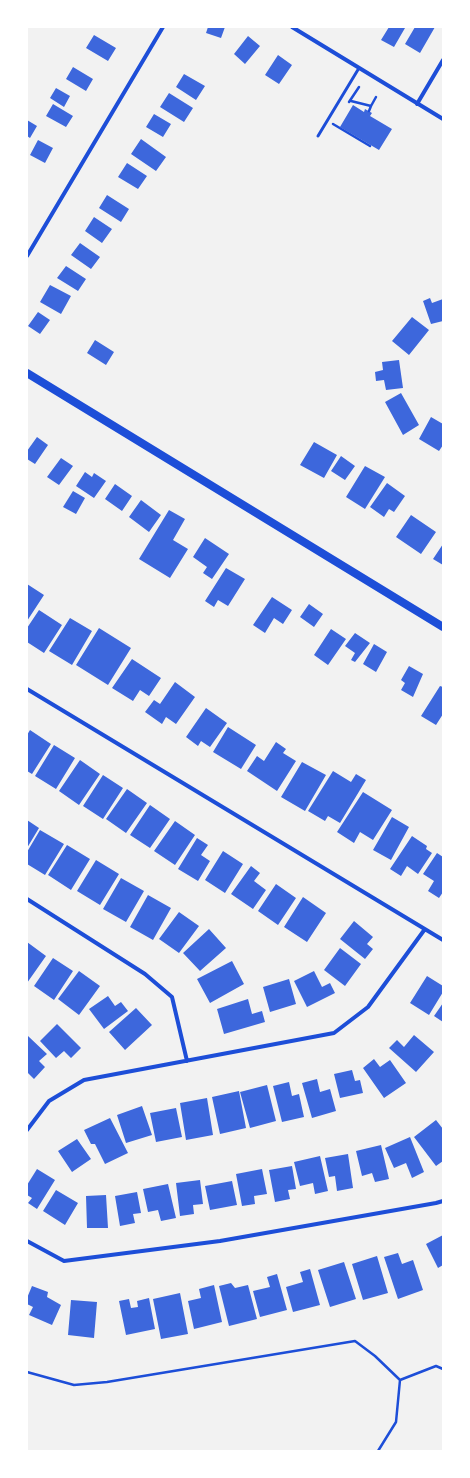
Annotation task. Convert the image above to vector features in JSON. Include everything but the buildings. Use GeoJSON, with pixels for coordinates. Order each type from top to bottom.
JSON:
{"type":"FeatureCollection","features":[{"type":"Feature","properties":{"kind":"main road"},"geometry":{"type":"LineString","coordinates":[[27,373],[443,627]]}},
{"type":"Feature","properties":{"kind":"street"},"geometry":{"type":"LineString","coordinates":[[27,256],[163,27]]}},
{"type":"Feature","properties":{"kind":"street"},"geometry":{"type":"LineString","coordinates":[[292,27],[443,119]]}},
{"type":"Feature","properties":{"kind":"street"},"geometry":{"type":"LineString","coordinates":[[417,104],[443,60]]}},
{"type":"Feature","properties":{"kind":"street"},"geometry":{"type":"LineString","coordinates":[[27,689],[443,940]]}},
{"type":"Feature","properties":{"kind":"street"},"geometry":{"type":"LineString","coordinates":[[27,899],[145,974],[172,997],[187,1061]]}},
{"type":"Feature","properties":{"kind":"street"},"geometry":{"type":"LineString","coordinates":[[27,1130],[49,1101],[84,1080],[334,1033],[368,1007],[425,929]]}},
{"type":"Feature","properties":{"kind":"street"},"geometry":{"type":"LineString","coordinates":[[27,1242],[64,1261],[220,1241],[436,1204],[443,1201]]}},
{"type":"Feature","properties":{"kind":"lane"},"geometry":{"type":"LineString","coordinates":[[318,136],[359,68]]}},
{"type":"Feature","properties":{"kind":"path"},"geometry":{"type":"LineString","coordinates":[[369,111],[376,98]]}},
{"type":"Feature","properties":{"kind":"path"},"geometry":{"type":"LineString","coordinates":[[351,101],[371,106]]}},
{"type":"Feature","properties":{"kind":"path"},"geometry":{"type":"LineString","coordinates":[[333,123],[370,146]]}},
{"type":"Feature","properties":{"kind":"path"},"geometry":{"type":"LineString","coordinates":[[27,1372],[74,1385],[107,1382],[355,1341],[375,1356],[400,1380]]}},
{"type":"Feature","properties":{"kind":"path"},"geometry":{"type":"LineString","coordinates":[[400,1380],[436,1366],[443,1369]]}},
{"type":"Feature","properties":{"kind":"path"},"geometry":{"type":"LineString","coordinates":[[378,1451],[396,1422],[400,1380]]}}]}
